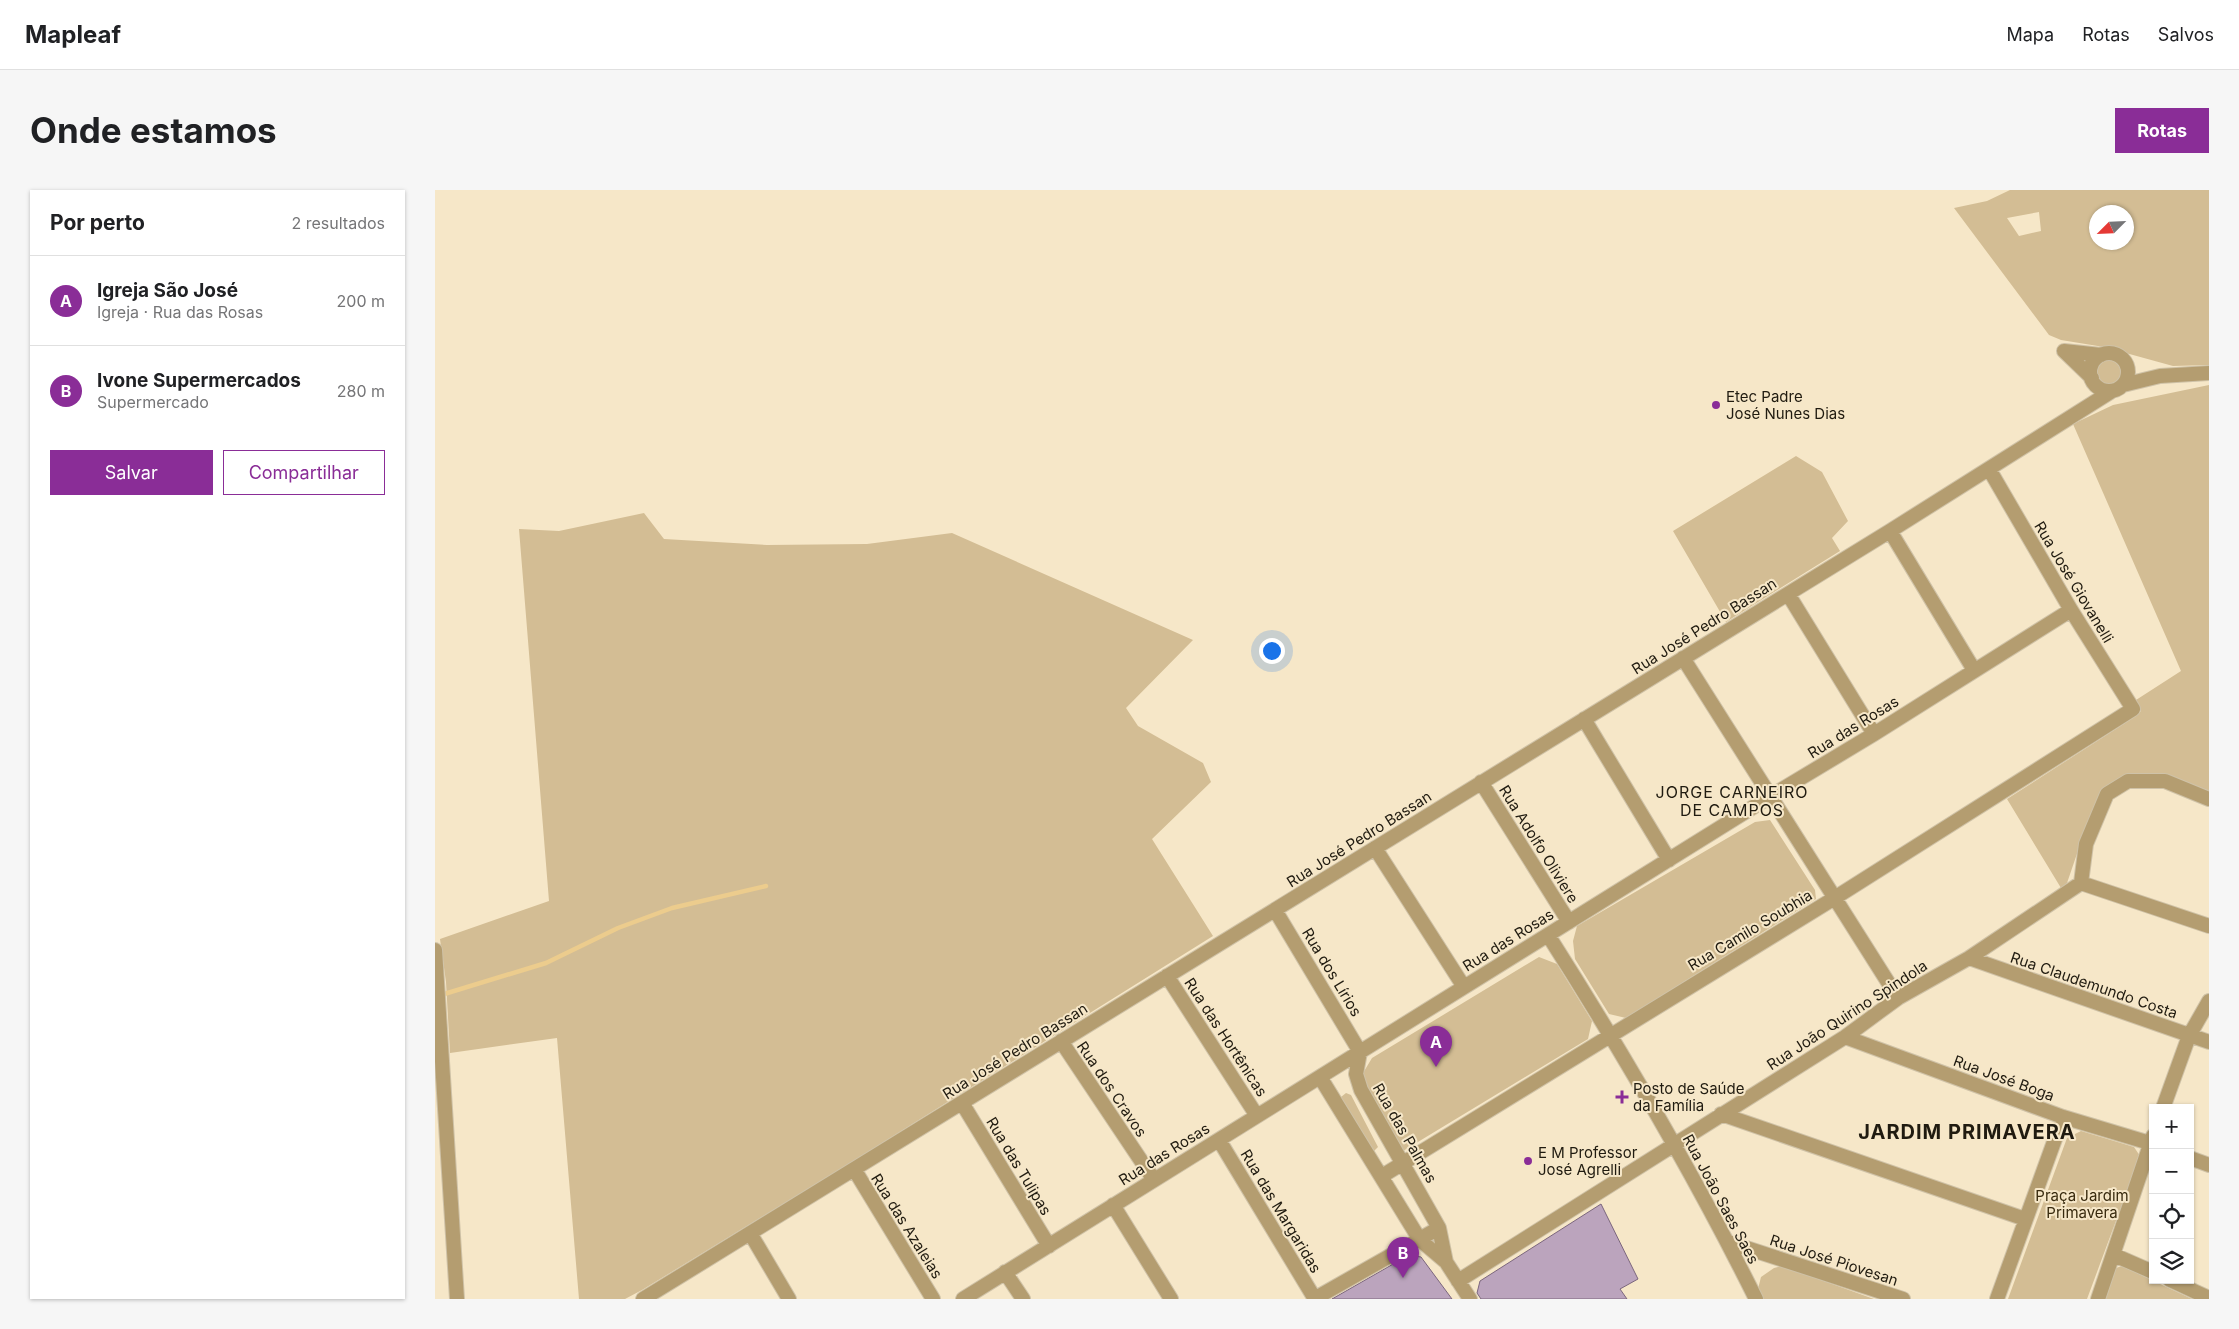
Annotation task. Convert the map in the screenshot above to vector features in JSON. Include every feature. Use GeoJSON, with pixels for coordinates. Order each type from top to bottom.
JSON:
{"type":"FeatureCollection","features":[{"type":"Feature","properties":{"kind":"street"},"geometry":{"type":"LineString","coordinates":[[2112,388],[2128,373],[2127,366],[2120,356],[2064,351],[2092,378],[2112,388],[2160,376],[2209,373]]}},
{"type":"Feature","properties":{"kind":"street"},"geometry":{"type":"LineString","coordinates":[[2092,378],[2092,364],[2101,355]]}},
{"type":"Feature","properties":{"kind":"street"},"geometry":{"type":"LineString","coordinates":[[2127,366],[2160,376]]}},
{"type":"Feature","properties":{"kind":"street","name":"Rua José Pedro Bassan"},"geometry":{"type":"LineString","coordinates":[[647,1298],[1890,531],[2091,404],[2112,388]]}},
{"type":"Feature","properties":{"kind":"street","name":"Rua José Giovanelli"},"geometry":{"type":"LineString","coordinates":[[1989,469],[2071,610],[2133,709]]}},
{"type":"Feature","properties":{"kind":"street"},"geometry":{"type":"LineString","coordinates":[[1890,531],[1974,670]]}},
{"type":"Feature","properties":{"kind":"street"},"geometry":{"type":"LineString","coordinates":[[1787,594],[1874,734]]}},
{"type":"Feature","properties":{"kind":"street","name":"Rua das Rosas"},"geometry":{"type":"LineString","coordinates":[[963,1299],[2071,610]]}},
{"type":"Feature","properties":{"kind":"street"},"geometry":{"type":"LineString","coordinates":[[1683,658],[1771,796],[1833,899],[1898,998]]}},
{"type":"Feature","properties":{"kind":"street","name":"Rua Camilo Soubhia"},"geometry":{"type":"LineString","coordinates":[[1382,1176],[1833,899],[2133,709]]}},
{"type":"Feature","properties":{"kind":"street"},"geometry":{"type":"LineString","coordinates":[[1584,719],[1669,860]]}},
{"type":"Feature","properties":{"kind":"street"},"geometry":{"type":"LineString","coordinates":[[2209,799],[2165,781],[2128,781],[2107,794],[2086,844],[2081,883],[2209,926]]}},
{"type":"Feature","properties":{"kind":"street","name":"Rua Adolfo Oliviere"},"geometry":{"type":"LineString","coordinates":[[1481,782],[1569,922]]}},
{"type":"Feature","properties":{"kind":"street"},"geometry":{"type":"LineString","coordinates":[[1375,848],[1464,987]]}},
{"type":"Feature","properties":{"kind":"street","name":"Rua João Quirino Spindola"},"geometry":{"type":"LineString","coordinates":[[1459,1281],[1845,1037],[1898,998],[1969,958],[2081,883]]}},
{"type":"Feature","properties":{"kind":"street","name":"Rua dos Lírios"},"geometry":{"type":"LineString","coordinates":[[1275,910],[1360,1052]]}},
{"type":"Feature","properties":{"kind":"street","name":"Rua João Saes Saes"},"geometry":{"type":"LineString","coordinates":[[1548,935],[1611,1035],[1728,1242],[1756,1299]]}},
{"type":"Feature","properties":{"kind":"street"},"geometry":{"type":"LineString","coordinates":[[435,950],[457,1299]]}},
{"type":"Feature","properties":{"kind":"street","name":"Rua Claudemundo Costa"},"geometry":{"type":"LineString","coordinates":[[1969,958],[2209,1042]]}},
{"type":"Feature","properties":{"kind":"street","name":"Rua das Hortênicas"},"geometry":{"type":"LineString","coordinates":[[1167,976],[1257,1116]]}},
{"type":"Feature","properties":{"kind":"street"},"geometry":{"type":"LineString","coordinates":[[2164,1104],[2189,1036],[2209,1001]]}},
{"type":"Feature","properties":{"kind":"street","name":"Rua José Boga"},"geometry":{"type":"LineString","coordinates":[[1845,1037],[2063,1117],[2149,1140]]}},
{"type":"Feature","properties":{"kind":"street","name":"Rua dos Cravos"},"geometry":{"type":"LineString","coordinates":[[1061,1041],[1154,1180]]}},
{"type":"Feature","properties":{"kind":"street","name":"Rua das Palmas"},"geometry":{"type":"LineString","coordinates":[[1360,1052],[1356,1074],[1361,1090],[1439,1228],[1446,1262]]}},
{"type":"Feature","properties":{"kind":"street"},"geometry":{"type":"LineString","coordinates":[[1320,1076],[1420,1240],[1446,1262],[1470,1299]]}},
{"type":"Feature","properties":{"kind":"street","name":"Rua das Tulipas"},"geometry":{"type":"LineString","coordinates":[[962,1103],[1049,1246]]}},
{"type":"Feature","properties":{"kind":"street"},"geometry":{"type":"LineString","coordinates":[[1721,1114],[2025,1219]]}},
{"type":"Feature","properties":{"kind":"street"},"geometry":{"type":"LineString","coordinates":[[1997,1299],[2063,1117]]}},
{"type":"Feature","properties":{"kind":"street","name":"Rua das Margaridas"},"geometry":{"type":"LineString","coordinates":[[1219,1140],[1315,1299]]}},
{"type":"Feature","properties":{"kind":"street"},"geometry":{"type":"LineString","coordinates":[[2098,1299],[2149,1149]]}},
{"type":"Feature","properties":{"kind":"street"},"geometry":{"type":"LineString","coordinates":[[2194,1159],[2209,1165]]}},
{"type":"Feature","properties":{"kind":"street","name":"Rua das Azaleias"},"geometry":{"type":"LineString","coordinates":[[854,1169],[933,1299]]}},
{"type":"Feature","properties":{"kind":"street"},"geometry":{"type":"LineString","coordinates":[[1113,1205],[1171,1299]]}},
{"type":"Feature","properties":{"kind":"street"},"geometry":{"type":"LineString","coordinates":[[1315,1299],[1439,1228]]}},
{"type":"Feature","properties":{"kind":"street"},"geometry":{"type":"LineString","coordinates":[[750,1233],[789,1299]]}},
{"type":"Feature","properties":{"kind":"street","name":"Rua José Piovesan"},"geometry":{"type":"LineString","coordinates":[[1728,1242],[1903,1299]]}},
{"type":"Feature","properties":{"kind":"street"},"geometry":{"type":"LineString","coordinates":[[2114,1254],[2149,1270]]}},
{"type":"Feature","properties":{"kind":"street"},"geometry":{"type":"LineString","coordinates":[[1005,1272],[1023,1299]]}},
{"type":"Feature","properties":{"kind":"street"},"geometry":{"type":"LineString","coordinates":[[2179,1284],[2209,1298]]}},
{"type":"Feature","properties":{"kind":"green space"},"geometry":{"type":"Polygon","coordinates":[[[2010,190],[2209,190],[2209,365],[2173,366],[2104,347],[2061,340],[2049,335],[1954,208],[1987,201],[2010,190]],[[2039,212],[2007,218],[2019,236],[2041,231],[2039,212]]]}},
{"type":"Feature","properties":{"kind":"green space"},"geometry":{"type":"Polygon","coordinates":[[[2109,359],[2118,363],[2122,372],[2118,381],[2109,385],[2100,381],[2096,372],[2100,363],[2109,359]]]}},
{"type":"Feature","properties":{"kind":"green space"},"geometry":{"type":"Polygon","coordinates":[[[2209,385],[2209,792],[2126,777],[2081,842],[2067,883],[2061,888],[2007,799],[2136,716],[2141,711],[2136,700],[2181,671],[2073,424],[2113,405],[2209,385]]]}},
{"type":"Feature","properties":{"kind":"green space"},"geometry":{"type":"Polygon","coordinates":[[[1796,456],[1822,472],[1848,521],[1832,538],[1840,551],[1726,622],[1673,531],[1796,456]]]}},
{"type":"Feature","properties":{"kind":"green space"},"geometry":{"type":"Polygon","coordinates":[[[644,513],[664,539],[767,545],[867,544],[952,533],[1193,640],[1126,708],[1138,726],[1203,763],[1211,782],[1152,839],[1213,936],[850,1163],[642,1290],[625,1299],[579,1299],[557,1038],[450,1053],[446,982],[440,939],[549,901],[519,529],[559,531],[644,513]]]}},
{"type":"Feature","properties":{"kind":"green space"},"geometry":{"type":"Polygon","coordinates":[[[1770,820],[1815,890],[1816,899],[1626,1018],[1609,1014],[1575,959],[1573,941],[1577,926],[1755,822],[1770,820]]]}},
{"type":"Feature","properties":{"kind":"green space"},"geometry":{"type":"Polygon","coordinates":[[[1539,957],[1557,964],[1592,1021],[1588,1039],[1403,1151],[1363,1097],[1363,1073],[1372,1058],[1539,957]]]}},
{"type":"Feature","properties":{"kind":"green space"},"geometry":{"type":"Polygon","coordinates":[[[1346,1093],[1351,1095],[1378,1147],[1374,1151],[1341,1102],[1341,1097],[1346,1093]]]}},
{"type":"Feature","properties":{"kind":"green space","name":"Praça Jardim Primavera"},"geometry":{"type":"Polygon","coordinates":[[[2081,1131],[2134,1147],[2140,1156],[2087,1299],[2008,1299],[2067,1138],[2081,1131]]]}},
{"type":"Feature","properties":{"kind":"green space"},"geometry":{"type":"Polygon","coordinates":[[[1782,1266],[1874,1299],[1763,1299],[1758,1289],[1761,1277],[1774,1268],[1782,1266]]]}},
{"type":"Feature","properties":{"kind":"green space"},"geometry":{"type":"Polygon","coordinates":[[[2122,1266],[2149,1279],[2149,1284],[2160,1284],[2192,1299],[2105,1299],[2116,1268],[2122,1266]]]}},
{"type":"Feature","properties":{"kind":"building"},"geometry":{"type":"Polygon","coordinates":[[[1601,1204],[1638,1279],[1620,1289],[1627,1299],[1481,1299],[1477,1293],[1480,1281],[1601,1204]]]}},
{"type":"Feature","properties":{"kind":"building"},"geometry":{"type":"Polygon","coordinates":[[[1409,1255],[1421,1257],[1452,1299],[1332,1299],[1409,1255]]]}},
{"type":"Feature","properties":{"kind":"waterway"},"geometry":{"type":"LineString","coordinates":[[441,995],[546,963],[618,928],[672,908],[766,886]]}},
{"type":"Feature","properties":{"kind":"place","name":"Etec Padre José Nunes Dias"},"geometry":{"type":"Point","coordinates":[1716,405]}},
{"type":"Feature","properties":{"kind":"place","name":"Igreja São José"},"geometry":{"type":"Point","coordinates":[1436,1067]}},
{"type":"Feature","properties":{"kind":"place","name":"Posto de Saúde da Família"},"geometry":{"type":"Point","coordinates":[1622,1097]}},
{"type":"Feature","properties":{"kind":"place","name":"E M Professor José Agrelli"},"geometry":{"type":"Point","coordinates":[1528,1161]}},
{"type":"Feature","properties":{"kind":"place","name":"Ivone Supermercados"},"geometry":{"type":"Point","coordinates":[1403,1278]}},
{"type":"Feature","properties":{"kind":"district","name":"JORGE CARNEIRO DE CAMPOS"},"geometry":{"type":"Point","coordinates":[1732,801]}},
{"type":"Feature","properties":{"kind":"district","name":"JARDIM PRIMAVERA"},"geometry":{"type":"Point","coordinates":[1967,1132]}}]}
